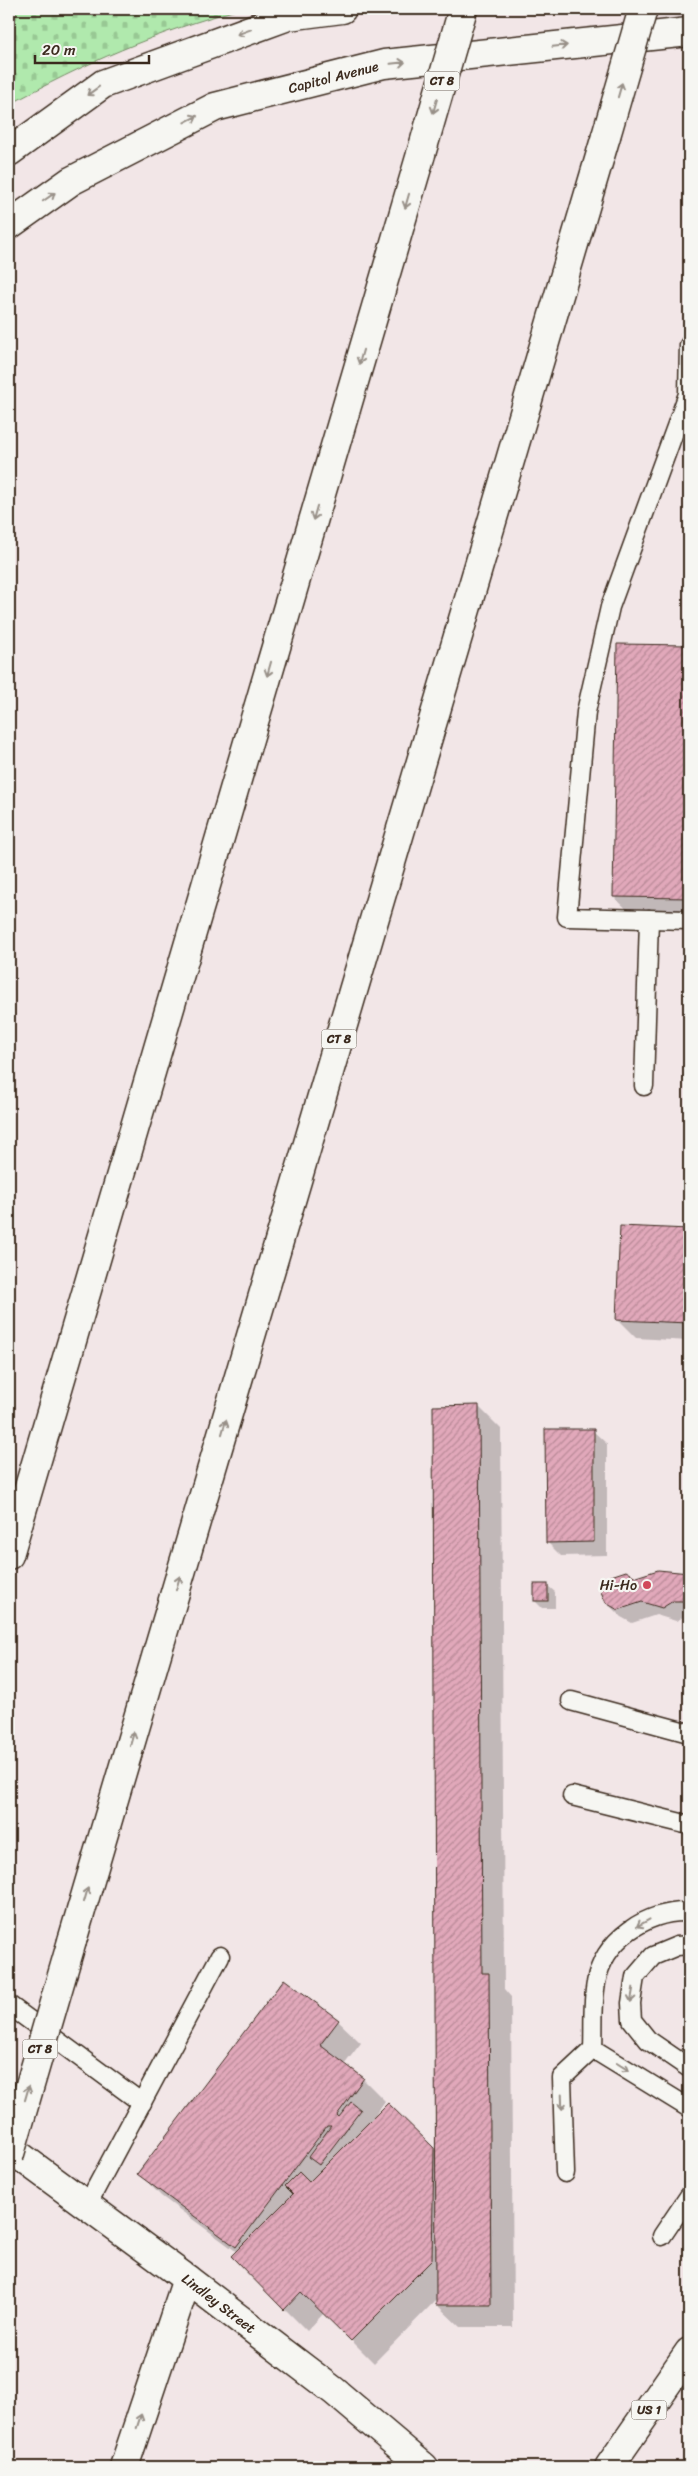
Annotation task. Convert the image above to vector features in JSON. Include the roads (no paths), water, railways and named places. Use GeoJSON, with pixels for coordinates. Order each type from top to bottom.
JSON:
{"type":"FeatureCollection","features":[{"type":"Feature","properties":{"kind":"main road"},"geometry":{"type":"LineString","coordinates":[[9,152],[103,84],[288,16],[342,9]]}},
{"type":"Feature","properties":{"kind":"main road","name":"CT 8"},"geometry":{"type":"LineString","coordinates":[[9,1555],[463,9]]}},
{"type":"Feature","properties":{"kind":"main road","name":"CT 8"},"geometry":{"type":"LineString","coordinates":[[9,2157],[643,9]]}},
{"type":"Feature","properties":{"kind":"main road","name":"Capitol Avenue"},"geometry":{"type":"LineString","coordinates":[[9,225],[71,181],[215,107],[384,64],[689,32]]}},
{"type":"Feature","properties":{"kind":"main road","name":"Lindley Street"},"geometry":{"type":"LineString","coordinates":[[9,2148],[188,2279],[334,2391],[424,2467]]}},
{"type":"Feature","properties":{"kind":"main road"},"geometry":{"type":"LineString","coordinates":[[124,2467],[188,2279]]}},
{"type":"Feature","properties":{"kind":"main road","name":"US 1"},"geometry":{"type":"LineString","coordinates":[[609,2467],[689,2352]]}},
{"type":"Feature","properties":{"kind":"lane"},"geometry":{"type":"LineString","coordinates":[[689,345],[689,395],[610,607],[586,712],[569,885],[568,917],[689,920]]}},
{"type":"Feature","properties":{"kind":"lane"},"geometry":{"type":"LineString","coordinates":[[644,1086],[649,919]]}},
{"type":"Feature","properties":{"kind":"lane"},"geometry":{"type":"LineString","coordinates":[[571,1701],[689,1733]]}},
{"type":"Feature","properties":{"kind":"lane"},"geometry":{"type":"LineString","coordinates":[[572,1796],[689,1825]]}},
{"type":"Feature","properties":{"kind":"lane"},"geometry":{"type":"LineString","coordinates":[[565,2173],[562,2078],[593,2049],[596,1982],[606,1957],[625,1933],[653,1917],[689,1912]]}},
{"type":"Feature","properties":{"kind":"lane"},"geometry":{"type":"LineString","coordinates":[[689,1946],[677,1946],[653,1956],[635,1977],[631,2003],[632,2020],[648,2040],[689,2068]]}},
{"type":"Feature","properties":{"kind":"lane"},"geometry":{"type":"LineString","coordinates":[[87,2205],[220,1956]]}},
{"type":"Feature","properties":{"kind":"lane"},"geometry":{"type":"LineString","coordinates":[[9,2005],[142,2103]]}},
{"type":"Feature","properties":{"kind":"lane"},"geometry":{"type":"LineString","coordinates":[[593,2049],[689,2108]]}},
{"type":"Feature","properties":{"kind":"lane"},"geometry":{"type":"LineString","coordinates":[[662,2236],[689,2196]]}},
{"type":"Feature","properties":{"kind":"place","name":"Hi-Ho"},"geometry":{"type":"Point","coordinates":[647,1585]}}]}
